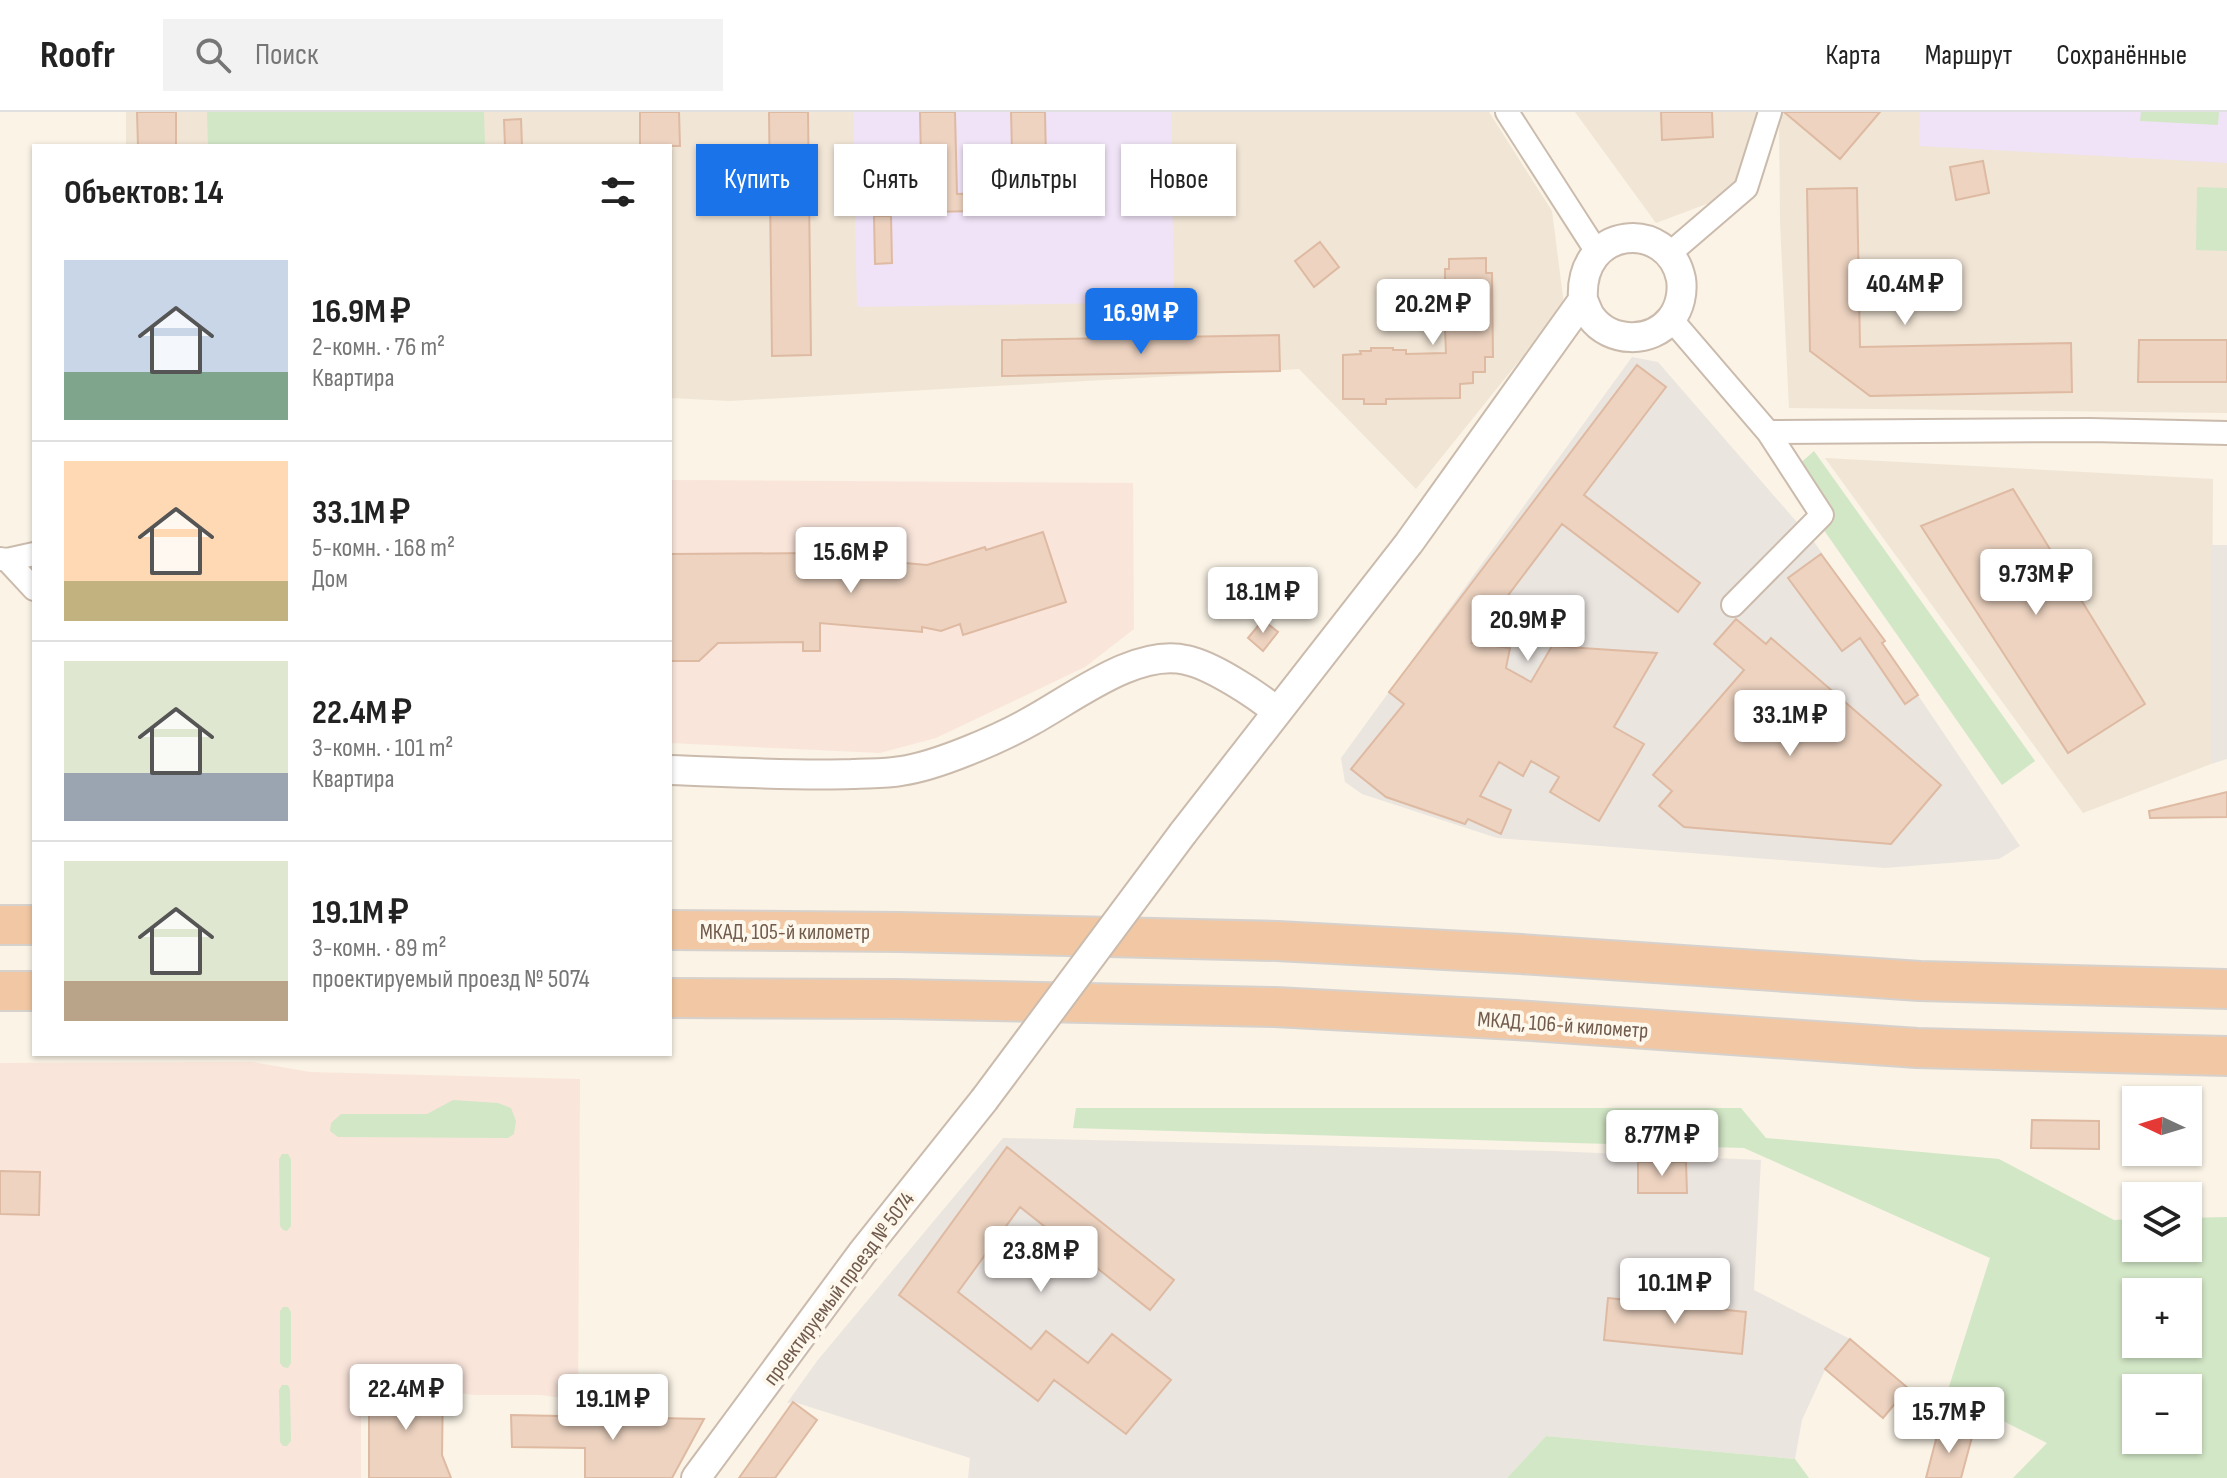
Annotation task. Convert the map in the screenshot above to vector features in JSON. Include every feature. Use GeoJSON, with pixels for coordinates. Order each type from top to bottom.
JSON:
{"type":"FeatureCollection","features":[{"type":"Feature","properties":{"kind":"highway"},"geometry":{"type":"LineString","coordinates":[[0,925],[32,925]]}},
{"type":"Feature","properties":{"kind":"highway","name":"МКАД, 105-й километр"},"geometry":{"type":"LineString","coordinates":[[672,930],[1277,941],[1920,981],[2227,989]]}},
{"type":"Feature","properties":{"kind":"highway"},"geometry":{"type":"LineString","coordinates":[[0,991],[32,991]]}},
{"type":"Feature","properties":{"kind":"highway","name":"МКАД, 106-й километр"},"geometry":{"type":"LineString","coordinates":[[672,998],[1275,1007],[1917,1048],[2227,1056]]}},
{"type":"Feature","properties":{"kind":"street"},"geometry":{"type":"LineString","coordinates":[[1507,112],[1597,252]]}},
{"type":"Feature","properties":{"kind":"street"},"geometry":{"type":"LineString","coordinates":[[1669,254],[1746,188],[1770,112]]}},
{"type":"Feature","properties":{"kind":"street"},"geometry":{"type":"LineString","coordinates":[[1634,238],[1653,242],[1669,254],[1679,269],[1682,286],[1680,304],[1671,319],[1657,332],[1640,338],[1622,337],[1605,330],[1591,317],[1583,300],[1582,283],[1587,266],[1597,252],[1614,241],[1634,238]]}},
{"type":"Feature","properties":{"kind":"street","name":"проектируемый проезд № 5074"},"geometry":{"type":"LineString","coordinates":[[696,1478],[862,1253],[984,1100],[1276,711],[1409,543],[1583,300]]}},
{"type":"Feature","properties":{"kind":"street"},"geometry":{"type":"LineString","coordinates":[[1671,319],[1768,432],[1822,515],[1733,605]]}},
{"type":"Feature","properties":{"kind":"street"},"geometry":{"type":"LineString","coordinates":[[1768,432],[2090,430],[2227,433]]}},
{"type":"Feature","properties":{"kind":"street"},"geometry":{"type":"LineString","coordinates":[[3,560],[32,554]]}},
{"type":"Feature","properties":{"kind":"street"},"geometry":{"type":"LineString","coordinates":[[3,560],[32,587]]}},
{"type":"Feature","properties":{"kind":"street"},"geometry":{"type":"LineString","coordinates":[[672,770],[830,775],[902,771],[967,751],[1031,721],[1078,691],[1139,665],[1161,660],[1186,660],[1220,675],[1276,711]]}},
{"type":"Feature","properties":{"kind":"shaded area"},"geometry":{"type":"Polygon","coordinates":[[[126,112],[1489,112],[1552,211],[1564,305],[1416,489],[1299,369],[730,401],[672,398],[672,144],[126,144],[126,112]]]}},
{"type":"Feature","properties":{"kind":"shaded area"},"geometry":{"type":"Polygon","coordinates":[[[853,112],[1171,112],[1172,144],[1121,144],[1121,216],[1173,216],[1174,302],[857,307],[855,216],[947,216],[947,144],[854,144],[853,112]]]}},
{"type":"Feature","properties":{"kind":"shaded area"},"geometry":{"type":"Polygon","coordinates":[[[1575,112],[1759,112],[1733,194],[1656,223],[1575,112]]]}},
{"type":"Feature","properties":{"kind":"shaded area"},"geometry":{"type":"Polygon","coordinates":[[[1779,112],[2227,112],[2227,413],[1789,408],[1780,222],[1779,112]]]}},
{"type":"Feature","properties":{"kind":"shaded area"},"geometry":{"type":"Polygon","coordinates":[[[1920,112],[2227,112],[2227,163],[1919,146],[1920,112]]]}},
{"type":"Feature","properties":{"kind":"shaded area"},"geometry":{"type":"Polygon","coordinates":[[[1632,357],[1658,362],[1815,543],[2020,846],[1999,859],[1885,868],[1497,838],[1362,794],[1345,782],[1341,758],[1632,357]]]}},
{"type":"Feature","properties":{"kind":"shaded area"},"geometry":{"type":"Polygon","coordinates":[[[1825,458],[2213,479],[2211,764],[2083,813],[1825,458]]]}},
{"type":"Feature","properties":{"kind":"shaded area"},"geometry":{"type":"Polygon","coordinates":[[[672,480],[1133,483],[1134,629],[1085,667],[936,738],[880,753],[672,743],[672,480]]]}},
{"type":"Feature","properties":{"kind":"shaded area"},"geometry":{"type":"Polygon","coordinates":[[[2211,545],[2227,545],[2227,759],[2211,764],[2211,545]]]}},
{"type":"Feature","properties":{"kind":"shaded area"},"geometry":{"type":"Polygon","coordinates":[[[252,1062],[310,1072],[580,1079],[578,1400],[540,1395],[448,1392],[447,1381],[361,1383],[361,1478],[0,1478],[0,1063],[252,1062]]]}},
{"type":"Feature","properties":{"kind":"shaded area"},"geometry":{"type":"Polygon","coordinates":[[[1003,1138],[1552,1151],[1761,1160],[1754,1290],[1850,1339],[1908,1388],[1883,1418],[1825,1370],[1802,1420],[1795,1459],[1546,1436],[1507,1478],[968,1478],[970,1458],[794,1402],[787,1403],[817,1361],[1003,1138]]]}},
{"type":"Feature","properties":{"kind":"green space"},"geometry":{"type":"Polygon","coordinates":[[[207,112],[484,112],[485,144],[208,144],[207,112]]]}},
{"type":"Feature","properties":{"kind":"green space"},"geometry":{"type":"Polygon","coordinates":[[[2141,112],[2219,112],[2218,125],[2140,121],[2141,112]]]}},
{"type":"Feature","properties":{"kind":"green space"},"geometry":{"type":"Polygon","coordinates":[[[2197,187],[2227,188],[2227,251],[2196,250],[2197,187]]]}},
{"type":"Feature","properties":{"kind":"green space"},"geometry":{"type":"Polygon","coordinates":[[[1814,451],[2035,761],[2002,785],[1821,526],[1797,466],[1814,451]]]}},
{"type":"Feature","properties":{"kind":"green space"},"geometry":{"type":"Polygon","coordinates":[[[453,1100],[498,1103],[511,1108],[516,1121],[514,1134],[508,1138],[338,1137],[330,1131],[331,1123],[341,1114],[427,1114],[453,1100]]]}},
{"type":"Feature","properties":{"kind":"green space"},"geometry":{"type":"Polygon","coordinates":[[[1076,1108],[1741,1108],[1766,1138],[1999,1159],[2114,1220],[2122,1220],[2122,1262],[2202,1262],[2202,1218],[2227,1217],[2227,1478],[2013,1478],[2047,1443],[1947,1393],[1990,1258],[1744,1148],[1073,1128],[1076,1108]]]}},
{"type":"Feature","properties":{"kind":"green space"},"geometry":{"type":"Polygon","coordinates":[[[282,1154],[288,1154],[291,1159],[291,1226],[287,1231],[280,1226],[279,1159],[282,1154]]]}},
{"type":"Feature","properties":{"kind":"green space"},"geometry":{"type":"Polygon","coordinates":[[[288,1307],[291,1312],[291,1363],[288,1368],[280,1363],[280,1311],[288,1307]]]}},
{"type":"Feature","properties":{"kind":"green space"},"geometry":{"type":"Polygon","coordinates":[[[282,1385],[288,1385],[290,1390],[291,1441],[287,1446],[280,1442],[279,1390],[282,1385]]]}},
{"type":"Feature","properties":{"kind":"green space"},"geometry":{"type":"Polygon","coordinates":[[[1546,1436],[1795,1459],[1809,1478],[1507,1478],[1546,1436]]]}},
{"type":"Feature","properties":{"kind":"building"},"geometry":{"type":"Polygon","coordinates":[[[137,112],[176,112],[176,144],[138,144],[137,112]]]}},
{"type":"Feature","properties":{"kind":"building"},"geometry":{"type":"Polygon","coordinates":[[[640,112],[679,112],[680,146],[640,144],[640,112]]]}},
{"type":"Feature","properties":{"kind":"building"},"geometry":{"type":"Polygon","coordinates":[[[769,112],[808,112],[808,144],[769,144],[769,112]]]}},
{"type":"Feature","properties":{"kind":"building"},"geometry":{"type":"Polygon","coordinates":[[[920,112],[955,112],[957,194],[963,194],[963,211],[947,212],[947,144],[921,144],[920,112]]]}},
{"type":"Feature","properties":{"kind":"building"},"geometry":{"type":"Polygon","coordinates":[[[1011,112],[1045,112],[1046,144],[1012,144],[1011,112]]]}},
{"type":"Feature","properties":{"kind":"building"},"geometry":{"type":"Polygon","coordinates":[[[1661,112],[1712,112],[1713,137],[1662,140],[1661,112]]]}},
{"type":"Feature","properties":{"kind":"building"},"geometry":{"type":"Polygon","coordinates":[[[1784,112],[1880,112],[1840,159],[1784,112]]]}},
{"type":"Feature","properties":{"kind":"building"},"geometry":{"type":"Polygon","coordinates":[[[521,119],[522,144],[505,144],[504,120],[521,119]]]}},
{"type":"Feature","properties":{"kind":"building"},"geometry":{"type":"Polygon","coordinates":[[[1983,161],[1989,193],[1956,200],[1950,167],[1983,161]]]}},
{"type":"Feature","properties":{"kind":"building"},"geometry":{"type":"Polygon","coordinates":[[[1857,188],[1860,347],[2071,343],[2072,392],[1870,396],[1810,351],[1807,189],[1857,188]]]}},
{"type":"Feature","properties":{"kind":"building"},"geometry":{"type":"Polygon","coordinates":[[[770,216],[809,216],[811,355],[772,356],[770,216]]]}},
{"type":"Feature","properties":{"kind":"building"},"geometry":{"type":"Polygon","coordinates":[[[874,216],[891,216],[892,263],[875,264],[874,216]]]}},
{"type":"Feature","properties":{"kind":"building"},"geometry":{"type":"Polygon","coordinates":[[[1320,242],[1339,267],[1314,287],[1295,261],[1320,242]]]}},
{"type":"Feature","properties":{"kind":"building"},"geometry":{"type":"Polygon","coordinates":[[[1486,258],[1486,273],[1492,273],[1493,357],[1485,357],[1485,372],[1473,372],[1473,383],[1460,384],[1460,398],[1386,399],[1386,404],[1364,404],[1364,399],[1343,399],[1343,355],[1361,354],[1360,351],[1371,351],[1371,348],[1406,350],[1406,354],[1446,353],[1443,282],[1445,269],[1449,269],[1449,259],[1486,258]]]}},
{"type":"Feature","properties":{"kind":"building"},"geometry":{"type":"Polygon","coordinates":[[[1279,335],[1280,371],[1002,376],[1002,340],[1279,335]]]}},
{"type":"Feature","properties":{"kind":"building"},"geometry":{"type":"Polygon","coordinates":[[[2139,340],[2227,340],[2227,382],[2138,382],[2139,340]]]}},
{"type":"Feature","properties":{"kind":"building"},"geometry":{"type":"Polygon","coordinates":[[[1637,365],[1666,387],[1584,495],[1700,583],[1678,612],[1562,524],[1472,643],[1510,648],[1506,668],[1531,682],[1552,646],[1657,653],[1614,727],[1644,744],[1599,821],[1550,792],[1559,777],[1531,761],[1523,776],[1499,762],[1480,796],[1511,810],[1501,834],[1468,819],[1465,824],[1386,797],[1351,769],[1404,704],[1389,692],[1637,365]]]}},
{"type":"Feature","properties":{"kind":"building"},"geometry":{"type":"Polygon","coordinates":[[[2013,489],[2145,704],[2068,753],[1921,526],[2013,489]]]}},
{"type":"Feature","properties":{"kind":"building"},"geometry":{"type":"Polygon","coordinates":[[[1043,532],[1066,602],[963,635],[960,624],[941,631],[922,627],[922,632],[820,623],[820,651],[803,651],[803,642],[718,643],[699,661],[672,661],[672,554],[818,553],[927,565],[985,547],[986,550],[1043,532]]]}},
{"type":"Feature","properties":{"kind":"building"},"geometry":{"type":"Polygon","coordinates":[[[1821,554],[1885,641],[1882,643],[1918,695],[1905,704],[1860,638],[1842,651],[1788,578],[1821,554]]]}},
{"type":"Feature","properties":{"kind":"building"},"geometry":{"type":"Polygon","coordinates":[[[1736,619],[1766,644],[1771,638],[1941,785],[1891,844],[1684,827],[1659,806],[1672,791],[1653,775],[1744,670],[1714,644],[1736,619]]]}},
{"type":"Feature","properties":{"kind":"building"},"geometry":{"type":"Polygon","coordinates":[[[1263,620],[1278,632],[1263,651],[1248,638],[1263,620]]]}},
{"type":"Feature","properties":{"kind":"building"},"geometry":{"type":"Polygon","coordinates":[[[2227,792],[2227,817],[2150,818],[2149,811],[2227,792]]]}},
{"type":"Feature","properties":{"kind":"building"},"geometry":{"type":"Polygon","coordinates":[[[2032,1120],[2099,1121],[2099,1149],[2031,1148],[2032,1120]]]}},
{"type":"Feature","properties":{"kind":"building"},"geometry":{"type":"Polygon","coordinates":[[[1007,1147],[1174,1280],[1150,1310],[1020,1207],[958,1292],[1031,1349],[1046,1331],[1088,1363],[1112,1334],[1171,1380],[1126,1434],[1054,1380],[1038,1401],[899,1295],[1007,1147]]]}},
{"type":"Feature","properties":{"kind":"building"},"geometry":{"type":"Polygon","coordinates":[[[1638,1162],[1686,1162],[1687,1193],[1638,1193],[1638,1162]]]}},
{"type":"Feature","properties":{"kind":"building"},"geometry":{"type":"Polygon","coordinates":[[[0,1171],[40,1172],[39,1215],[0,1214],[0,1171]]]}},
{"type":"Feature","properties":{"kind":"building"},"geometry":{"type":"Polygon","coordinates":[[[1608,1298],[1746,1312],[1742,1354],[1604,1340],[1608,1298]]]}},
{"type":"Feature","properties":{"kind":"building"},"geometry":{"type":"Polygon","coordinates":[[[1850,1339],[1908,1388],[1883,1418],[1825,1369],[1850,1339]]]}},
{"type":"Feature","properties":{"kind":"building"},"geometry":{"type":"Polygon","coordinates":[[[443,1385],[442,1455],[451,1478],[369,1478],[369,1386],[443,1385]]]}},
{"type":"Feature","properties":{"kind":"building"},"geometry":{"type":"Polygon","coordinates":[[[793,1402],[817,1420],[775,1478],[739,1478],[793,1402]]]}},
{"type":"Feature","properties":{"kind":"building"},"geometry":{"type":"Polygon","coordinates":[[[511,1415],[704,1419],[672,1478],[585,1478],[585,1448],[512,1447],[511,1415]]]}},
{"type":"Feature","properties":{"kind":"building"},"geometry":{"type":"Polygon","coordinates":[[[1939,1428],[1972,1437],[1961,1478],[1926,1478],[1939,1428]]]}}]}
